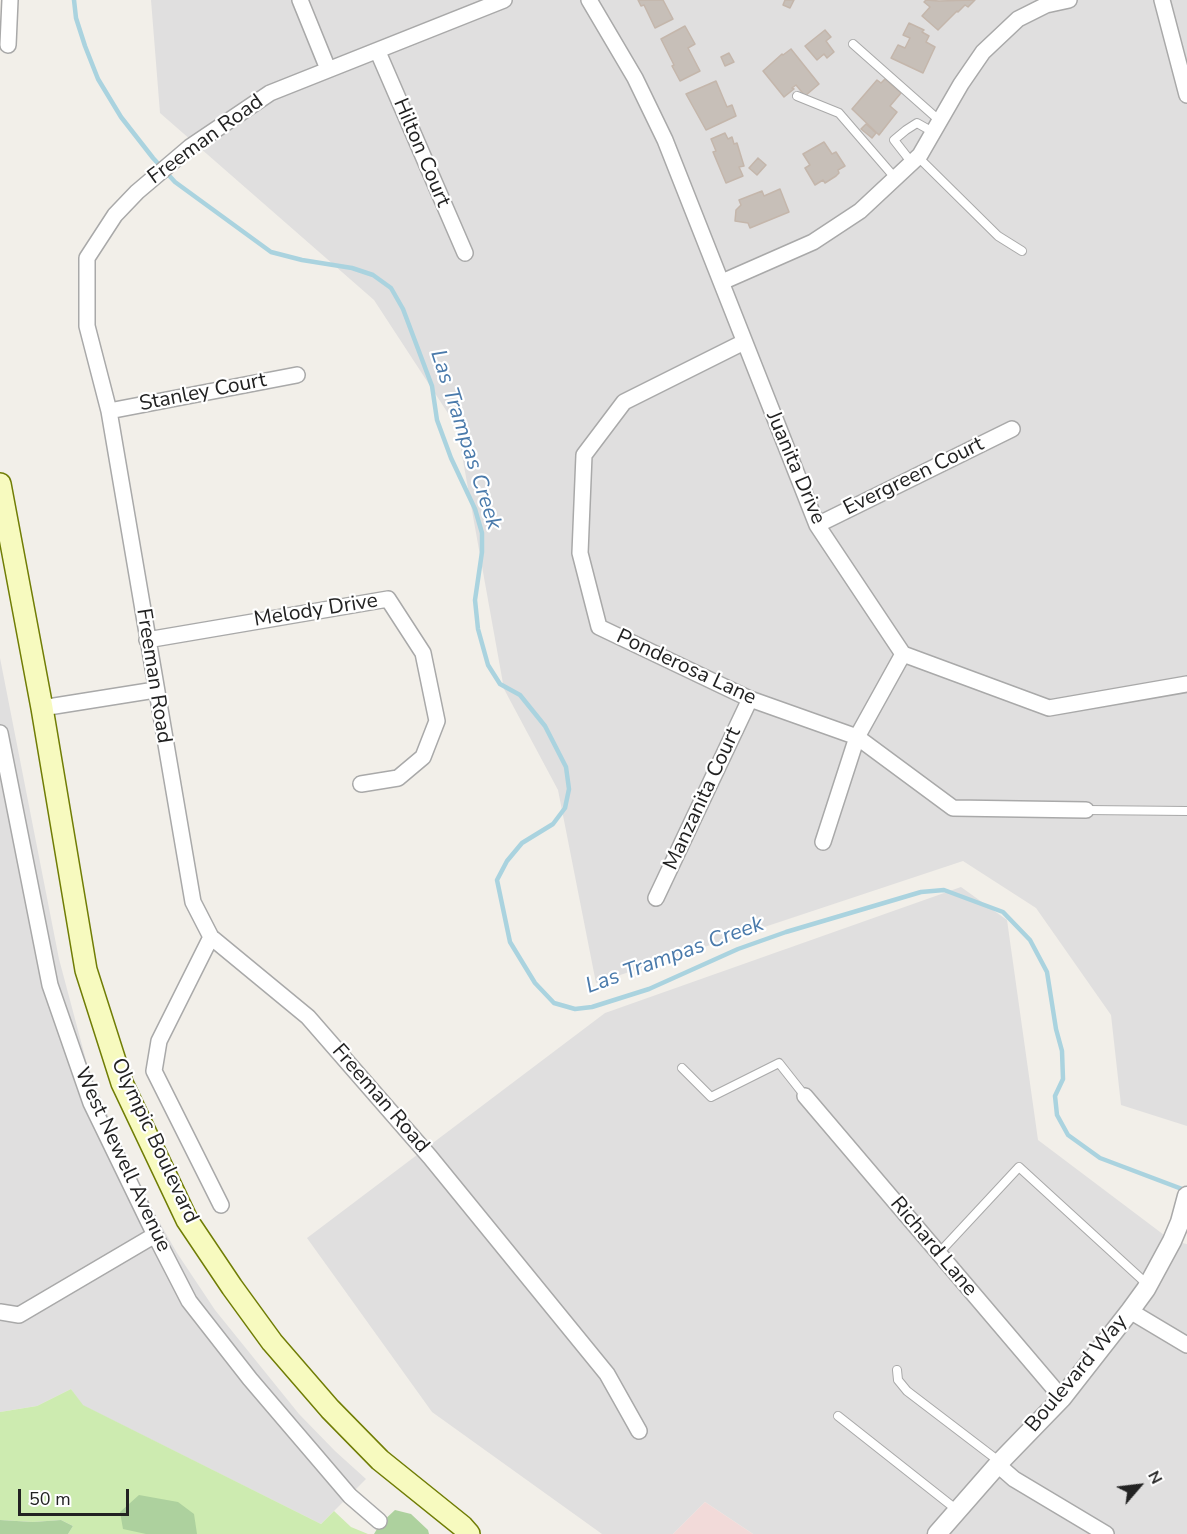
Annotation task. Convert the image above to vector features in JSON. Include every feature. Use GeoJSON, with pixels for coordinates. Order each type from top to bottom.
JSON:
{"type":"FeatureCollection","features":[{"type":"Feature","properties":{"kind":"main road","name":"Olympic Boulevard"},"geometry":{"type":"LineString","coordinates":[[0,484],[42,708],[86,970],[122,1083],[187,1220],[272,1342],[330,1409],[381,1460],[465,1530],[481,1534]]}},
{"type":"Feature","properties":{"kind":"street"},"geometry":{"type":"LineString","coordinates":[[8,45],[10,0]]}},
{"type":"Feature","properties":{"kind":"street"},"geometry":{"type":"LineString","coordinates":[[300,0],[328,69]]}},
{"type":"Feature","properties":{"kind":"street","name":"Freeman Road"},"geometry":{"type":"LineString","coordinates":[[504,0],[270,93],[190,147],[137,192],[115,215],[87,258],[87,326],[109,411],[193,902],[211,937],[308,1017],[430,1157],[607,1374],[639,1431]]}},
{"type":"Feature","properties":{"kind":"street","name":"Juanita Drive"},"geometry":{"type":"LineString","coordinates":[[589,0],[635,78],[665,140],[817,525],[903,654]]}},
{"type":"Feature","properties":{"kind":"street"},"geometry":{"type":"LineString","coordinates":[[722,282],[813,242],[860,211],[915,160],[982,52],[1018,19],[1046,6],[1069,0]]}},
{"type":"Feature","properties":{"kind":"street"},"geometry":{"type":"LineString","coordinates":[[1162,0],[1187,95]]}},
{"type":"Feature","properties":{"kind":"street","name":"Hilton Court"},"geometry":{"type":"LineString","coordinates":[[378,52],[465,253]]}},
{"type":"Feature","properties":{"kind":"street","name":"Ponderosa Lane"},"geometry":{"type":"LineString","coordinates":[[744,342],[624,402],[584,455],[580,553],[599,627],[750,699],[857,737],[952,808],[1086,810]]}},
{"type":"Feature","properties":{"kind":"street","name":"Stanley Court"},"geometry":{"type":"LineString","coordinates":[[109,411],[297,375]]}},
{"type":"Feature","properties":{"kind":"street","name":"Evergreen Court"},"geometry":{"type":"LineString","coordinates":[[817,525],[1012,429]]}},
{"type":"Feature","properties":{"kind":"street","name":"Melody Drive"},"geometry":{"type":"LineString","coordinates":[[147,640],[388,598],[423,653],[437,721],[423,757],[398,778],[361,784]]}},
{"type":"Feature","properties":{"kind":"street"},"geometry":{"type":"LineString","coordinates":[[822,842],[857,737],[903,654],[1049,708],[1187,684]]}},
{"type":"Feature","properties":{"kind":"street"},"geometry":{"type":"LineString","coordinates":[[42,708],[155,690]]}},
{"type":"Feature","properties":{"kind":"street","name":"Manzanita Court"},"geometry":{"type":"LineString","coordinates":[[656,898],[750,699]]}},
{"type":"Feature","properties":{"kind":"street","name":"West Newell Avenue"},"geometry":{"type":"LineString","coordinates":[[0,733],[50,985],[91,1103],[154,1235],[189,1301],[250,1379],[350,1496],[379,1521]]}},
{"type":"Feature","properties":{"kind":"street"},"geometry":{"type":"LineString","coordinates":[[211,937],[159,1041],[154,1071],[221,1205]]}},
{"type":"Feature","properties":{"kind":"street","name":"Richard Lane"},"geometry":{"type":"LineString","coordinates":[[805,1096],[1062,1398]]}},
{"type":"Feature","properties":{"kind":"street","name":"Boulevard Way"},"geometry":{"type":"LineString","coordinates":[[937,1534],[999,1463],[1062,1398],[1130,1311],[1148,1285],[1180,1222],[1187,1196]]}},
{"type":"Feature","properties":{"kind":"street"},"geometry":{"type":"LineString","coordinates":[[0,1312],[19,1315],[154,1235]]}},
{"type":"Feature","properties":{"kind":"street"},"geometry":{"type":"LineString","coordinates":[[1130,1311],[1187,1345]]}},
{"type":"Feature","properties":{"kind":"street"},"geometry":{"type":"LineString","coordinates":[[999,1463],[1014,1479],[1106,1534]]}},
{"type":"Feature","properties":{"kind":"lane"},"geometry":{"type":"LineString","coordinates":[[854,44],[936,126]]}},
{"type":"Feature","properties":{"kind":"lane"},"geometry":{"type":"LineString","coordinates":[[797,96],[839,112],[896,179]]}},
{"type":"Feature","properties":{"kind":"lane"},"geometry":{"type":"LineString","coordinates":[[936,126],[917,123],[894,140],[998,236],[1022,251]]}},
{"type":"Feature","properties":{"kind":"lane"},"geometry":{"type":"LineString","coordinates":[[1086,810],[1187,811]]}},
{"type":"Feature","properties":{"kind":"lane"},"geometry":{"type":"LineString","coordinates":[[682,1068],[711,1097],[779,1063],[805,1096]]}},
{"type":"Feature","properties":{"kind":"lane"},"geometry":{"type":"LineString","coordinates":[[939,1253],[1019,1167],[1148,1285]]}},
{"type":"Feature","properties":{"kind":"lane"},"geometry":{"type":"LineString","coordinates":[[897,1370],[898,1380],[907,1391],[999,1463]]}},
{"type":"Feature","properties":{"kind":"lane"},"geometry":{"type":"LineString","coordinates":[[838,1416],[957,1510]]}},
{"type":"Feature","properties":{"kind":"shaded area"},"geometry":{"type":"Polygon","coordinates":[[[151,0],[1187,0],[1187,1126],[1121,1105],[1111,1015],[1036,908],[963,861],[596,983],[558,790],[504,689],[457,427],[374,300],[160,113],[151,0]]]}},
{"type":"Feature","properties":{"kind":"shaded area"},"geometry":{"type":"Polygon","coordinates":[[[0,658],[59,959],[87,1064],[145,1197],[177,1253],[215,1310],[299,1414],[366,1479],[321,1524],[82,1405],[71,1389],[37,1406],[0,1412],[0,658]]]}},
{"type":"Feature","properties":{"kind":"shaded area"},"geometry":{"type":"Polygon","coordinates":[[[961,887],[1007,920],[1038,1140],[1172,1241],[1187,1244],[1187,1534],[753,1534],[705,1502],[673,1534],[602,1534],[432,1412],[307,1238],[605,1013],[961,887]]]}},
{"type":"Feature","properties":{"kind":"shaded area"},"geometry":{"type":"Polygon","coordinates":[[[705,1502],[753,1534],[673,1534],[705,1502]]]}},
{"type":"Feature","properties":{"kind":"green space"},"geometry":{"type":"Polygon","coordinates":[[[71,1389],[83,1405],[321,1524],[334,1511],[351,1527],[368,1534],[68,1534],[73,1526],[61,1520],[33,1522],[0,1520],[0,1412],[37,1406],[71,1389]]]}},
{"type":"Feature","properties":{"kind":"green space"},"geometry":{"type":"Polygon","coordinates":[[[139,1495],[178,1502],[194,1514],[197,1534],[146,1534],[123,1529],[120,1512],[139,1495]]]}},
{"type":"Feature","properties":{"kind":"green space"},"geometry":{"type":"Polygon","coordinates":[[[395,1510],[411,1514],[428,1530],[429,1534],[374,1534],[380,1524],[395,1510]]]}},
{"type":"Feature","properties":{"kind":"green space"},"geometry":{"type":"Polygon","coordinates":[[[0,1520],[33,1522],[61,1520],[73,1526],[68,1534],[0,1534],[0,1520]]]}},
{"type":"Feature","properties":{"kind":"building"},"geometry":{"type":"Polygon","coordinates":[[[638,0],[663,0],[673,19],[655,28],[644,5],[641,6],[638,0]]]}},
{"type":"Feature","properties":{"kind":"building"},"geometry":{"type":"Polygon","coordinates":[[[785,0],[794,0],[790,8],[783,5],[785,0]]]}},
{"type":"Feature","properties":{"kind":"building"},"geometry":{"type":"Polygon","coordinates":[[[926,0],[975,0],[968,7],[965,5],[957,11],[938,30],[922,16],[930,7],[924,2],[926,0]]]}},
{"type":"Feature","properties":{"kind":"building"},"geometry":{"type":"Polygon","coordinates":[[[909,23],[924,30],[922,32],[929,36],[926,42],[935,47],[923,73],[891,58],[898,45],[905,48],[910,38],[903,35],[909,23]]]}},
{"type":"Feature","properties":{"kind":"building"},"geometry":{"type":"Polygon","coordinates":[[[685,26],[695,44],[688,48],[700,71],[680,81],[661,39],[685,26]]]}},
{"type":"Feature","properties":{"kind":"building"},"geometry":{"type":"Polygon","coordinates":[[[825,30],[831,37],[826,41],[834,52],[827,58],[824,54],[817,60],[805,46],[825,30]]]}},
{"type":"Feature","properties":{"kind":"building"},"geometry":{"type":"Polygon","coordinates":[[[791,49],[819,84],[805,96],[796,85],[784,97],[763,71],[791,49]]]}},
{"type":"Feature","properties":{"kind":"building"},"geometry":{"type":"Polygon","coordinates":[[[729,53],[734,62],[725,66],[721,57],[729,53]]]}},
{"type":"Feature","properties":{"kind":"building"},"geometry":{"type":"Polygon","coordinates":[[[885,79],[901,93],[890,106],[897,112],[879,135],[852,109],[877,80],[881,83],[885,79]]]}},
{"type":"Feature","properties":{"kind":"building"},"geometry":{"type":"Polygon","coordinates":[[[716,81],[727,107],[732,105],[736,116],[706,130],[686,94],[716,81]]]}},
{"type":"Feature","properties":{"kind":"building"},"geometry":{"type":"Polygon","coordinates":[[[866,124],[876,133],[872,138],[861,129],[866,124]]]}},
{"type":"Feature","properties":{"kind":"building"},"geometry":{"type":"Polygon","coordinates":[[[725,133],[728,139],[732,137],[734,144],[737,143],[744,166],[739,167],[743,176],[726,183],[713,152],[716,151],[711,139],[725,133]]]}},
{"type":"Feature","properties":{"kind":"building"},"geometry":{"type":"Polygon","coordinates":[[[824,142],[832,154],[836,152],[845,166],[825,183],[823,180],[815,185],[805,168],[810,165],[803,154],[824,142]]]}},
{"type":"Feature","properties":{"kind":"building"},"geometry":{"type":"Polygon","coordinates":[[[758,158],[766,165],[757,175],[749,168],[758,158]]]}},
{"type":"Feature","properties":{"kind":"building"},"geometry":{"type":"Polygon","coordinates":[[[780,189],[789,212],[750,228],[748,223],[735,221],[736,210],[741,205],[739,200],[762,191],[764,196],[780,189]]]}},
{"type":"Feature","properties":{"kind":"waterway","name":"Las Trampas Creek"},"geometry":{"type":"LineString","coordinates":[[74,0],[76,18],[98,79],[121,117],[175,182],[271,252],[302,260],[352,268],[373,275],[391,288],[403,309],[432,386],[437,420],[451,458],[475,509],[482,533],[482,552],[475,600],[478,629],[488,665],[500,684],[520,695],[545,726],[566,767],[569,789],[565,808],[553,824],[522,843],[507,861],[497,880],[510,942],[535,983],[554,1003],[575,1009],[592,1007],[649,989],[738,949],[786,932],[921,892],[944,890],[1003,912],[1030,940],[1047,972],[1062,1051],[1063,1079],[1055,1096],[1057,1115],[1068,1135],[1100,1158],[1187,1191]]}}]}
